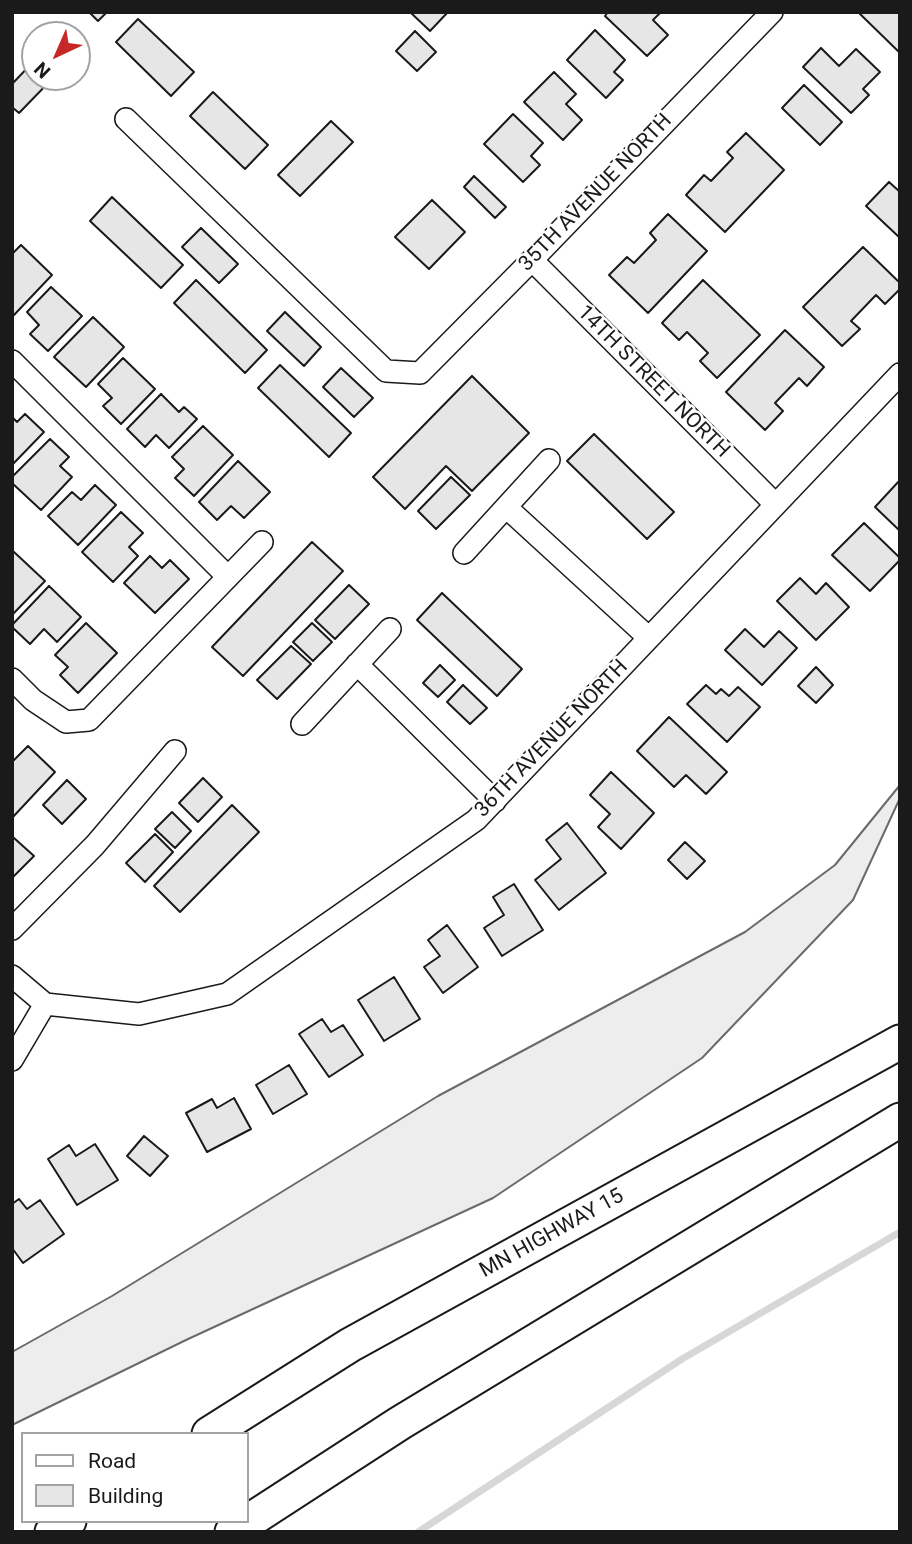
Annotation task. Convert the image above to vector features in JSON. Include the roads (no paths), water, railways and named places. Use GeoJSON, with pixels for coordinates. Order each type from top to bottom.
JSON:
{"type":"FeatureCollection","features":[{"type":"Feature","properties":{"kind":"highway","name":"MN HIGHWAY 15"},"geometry":{"type":"LineString","coordinates":[[212,1432],[350,1345],[900,1042]]}},
{"type":"Feature","properties":{"kind":"highway"},"geometry":{"type":"LineString","coordinates":[[248,1522],[400,1423],[900,1120]]}},
{"type":"Feature","properties":{"kind":"street","name":"35TH AVENUE NORTH"},"geometry":{"type":"LineString","coordinates":[[126,120],[386,371],[420,373],[772,12]]}},
{"type":"Feature","properties":{"kind":"street","name":"14TH STREET NORTH"},"geometry":{"type":"LineString","coordinates":[[532,260],[775,504]]}},
{"type":"Feature","properties":{"kind":"street"},"geometry":{"type":"LineString","coordinates":[[12,361],[228,577]]}},
{"type":"Feature","properties":{"kind":"street","name":"36TH AVENUE NORTH"},"geometry":{"type":"LineString","coordinates":[[45,1004],[139,1014],[227,994],[476,820],[900,374]]}},
{"type":"Feature","properties":{"kind":"street"},"geometry":{"type":"LineString","coordinates":[[464,553],[549,460]]}},
{"type":"Feature","properties":{"kind":"street"},"geometry":{"type":"LineString","coordinates":[[506,507],[649,638]]}},
{"type":"Feature","properties":{"kind":"street"},"geometry":{"type":"LineString","coordinates":[[12,679],[33,700],[66,722],[89,720],[262,542]]}},
{"type":"Feature","properties":{"kind":"street"},"geometry":{"type":"LineString","coordinates":[[302,724],[390,629]]}},
{"type":"Feature","properties":{"kind":"street"},"geometry":{"type":"LineString","coordinates":[[357,664],[495,801]]}},
{"type":"Feature","properties":{"kind":"street"},"geometry":{"type":"LineString","coordinates":[[12,929],[95,845],[175,751]]}},
{"type":"Feature","properties":{"kind":"street"},"geometry":{"type":"LineString","coordinates":[[12,976],[45,1004],[12,1060]]}},
{"type":"Feature","properties":{"kind":"waterway"},"geometry":{"type":"LineString","coordinates":[[418,1532],[682,1359],[900,1232]]}}]}
